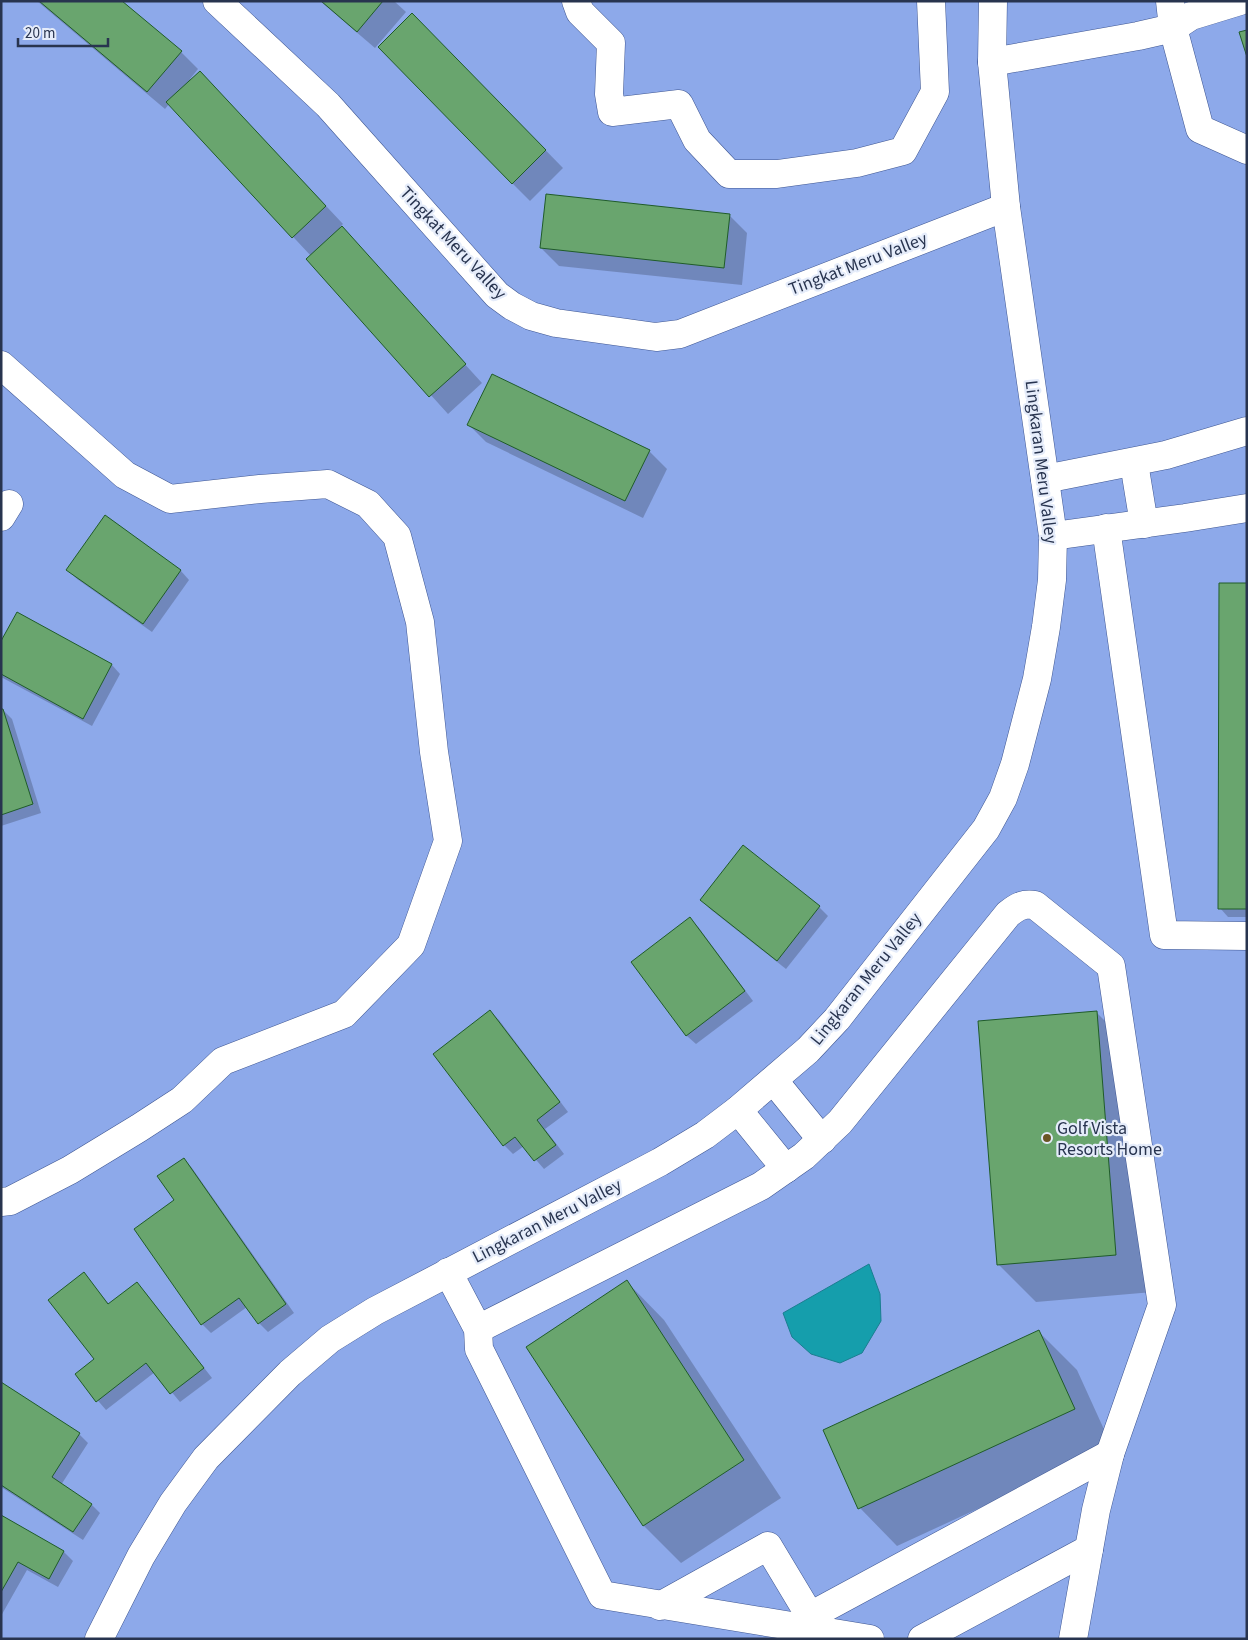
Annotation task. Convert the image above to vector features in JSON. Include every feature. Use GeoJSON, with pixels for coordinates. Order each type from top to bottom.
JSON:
{"type":"FeatureCollection","features":[{"type":"Feature","properties":{"kind":"street","name":"Tingkat Meru Valley"},"geometry":{"type":"LineString","coordinates":[[217,1],[328,104],[497,294],[512,306],[531,316],[556,323],[656,337],[680,334],[1006,207]]}},
{"type":"Feature","properties":{"kind":"street"},"geometry":{"type":"LineString","coordinates":[[576,1],[580,12],[611,43],[609,94],[612,112],[679,104],[697,140],[729,174],[777,174],[858,163],[903,151],[935,92],[931,1]]}},
{"type":"Feature","properties":{"kind":"street","name":"Lingkaran Meru Valley"},"geometry":{"type":"LineString","coordinates":[[99,1639],[141,1556],[206,1458],[290,1373],[330,1339],[375,1311],[660,1162],[705,1135],[738,1110],[808,1050],[837,1019],[986,829],[1003,798],[1015,764],[1037,679],[1052,580],[1053,536],[1006,207],[992,62],[993,1]]}},
{"type":"Feature","properties":{"kind":"street"},"geometry":{"type":"LineString","coordinates":[[1170,1],[1173,28],[1200,129],[1247,150]]}},
{"type":"Feature","properties":{"kind":"street"},"geometry":{"type":"LineString","coordinates":[[992,62],[1173,28],[1191,16],[1240,1]]}},
{"type":"Feature","properties":{"kind":"street"},"geometry":{"type":"LineString","coordinates":[[1,365],[125,475],[170,499],[328,484],[368,504],[397,536],[420,622],[434,752],[448,841],[411,945],[344,1014],[223,1060],[182,1100],[139,1128],[70,1170],[10,1201],[1,1202]]}},
{"type":"Feature","properties":{"kind":"street"},"geometry":{"type":"LineString","coordinates":[[1045,479],[1166,456],[1247,431]]}},
{"type":"Feature","properties":{"kind":"street"},"geometry":{"type":"LineString","coordinates":[[1134,462],[1144,524]]}},
{"type":"Feature","properties":{"kind":"street"},"geometry":{"type":"LineString","coordinates":[[1053,536],[1247,508]]}},
{"type":"Feature","properties":{"kind":"street"},"geometry":{"type":"LineString","coordinates":[[1106,528],[1164,935],[1247,936]]}},
{"type":"Feature","properties":{"kind":"street"},"geometry":{"type":"LineString","coordinates":[[478,1329],[760,1186],[786,1169],[822,1140],[840,1122],[1008,914],[1016,907],[1026,904],[1035,905],[1112,966],[1162,1305],[1110,1454],[1096,1510],[1073,1639]]}},
{"type":"Feature","properties":{"kind":"street"},"geometry":{"type":"LineString","coordinates":[[774,1080],[822,1140]]}},
{"type":"Feature","properties":{"kind":"street"},"geometry":{"type":"LineString","coordinates":[[738,1110],[786,1169]]}},
{"type":"Feature","properties":{"kind":"street"},"geometry":{"type":"LineString","coordinates":[[448,1272],[478,1329],[479,1349],[602,1595],[660,1606],[809,1622],[870,1639]]}},
{"type":"Feature","properties":{"kind":"street"},"geometry":{"type":"LineString","coordinates":[[809,1622],[1110,1454]]}},
{"type":"Feature","properties":{"kind":"street"},"geometry":{"type":"LineString","coordinates":[[660,1606],[768,1546],[809,1622]]}},
{"type":"Feature","properties":{"kind":"street"},"geometry":{"type":"LineString","coordinates":[[922,1639],[1089,1549]]}},
{"type":"Feature","properties":{"kind":"shaded area"},"geometry":{"type":"Polygon","coordinates":[[[1,1],[1247,1],[1247,1639],[1,1639],[1,1]]]}},
{"type":"Feature","properties":{"kind":"shaded area"},"geometry":{"type":"Polygon","coordinates":[[[869,1264],[880,1294],[881,1321],[862,1353],[840,1363],[811,1354],[792,1337],[783,1313],[869,1264]]]}},
{"type":"Feature","properties":{"kind":"building"},"geometry":{"type":"Polygon","coordinates":[[[39,1],[122,1],[182,51],[147,92],[39,1]]]}},
{"type":"Feature","properties":{"kind":"building"},"geometry":{"type":"Polygon","coordinates":[[[321,1],[383,1],[357,32],[321,1]]]}},
{"type":"Feature","properties":{"kind":"building"},"geometry":{"type":"Polygon","coordinates":[[[412,13],[546,150],[512,184],[378,47],[412,13]]]}},
{"type":"Feature","properties":{"kind":"building"},"geometry":{"type":"Polygon","coordinates":[[[1247,30],[1247,57],[1239,32],[1247,30]]]}},
{"type":"Feature","properties":{"kind":"building"},"geometry":{"type":"Polygon","coordinates":[[[200,71],[326,206],[292,238],[166,102],[200,71]]]}},
{"type":"Feature","properties":{"kind":"building"},"geometry":{"type":"Polygon","coordinates":[[[546,194],[730,214],[724,268],[540,248],[546,194]]]}},
{"type":"Feature","properties":{"kind":"building"},"geometry":{"type":"Polygon","coordinates":[[[342,226],[466,364],[429,397],[306,259],[342,226]]]}},
{"type":"Feature","properties":{"kind":"building"},"geometry":{"type":"Polygon","coordinates":[[[492,374],[650,450],[625,501],[467,425],[492,374]]]}},
{"type":"Feature","properties":{"kind":"building"},"geometry":{"type":"Polygon","coordinates":[[[105,515],[181,570],[143,624],[66,570],[105,515]]]}},
{"type":"Feature","properties":{"kind":"building"},"geometry":{"type":"Polygon","coordinates":[[[1219,583],[1247,583],[1247,909],[1218,909],[1219,583]]]}},
{"type":"Feature","properties":{"kind":"building"},"geometry":{"type":"Polygon","coordinates":[[[17,612],[112,664],[83,719],[1,674],[1,641],[17,612]]]}},
{"type":"Feature","properties":{"kind":"building"},"geometry":{"type":"Polygon","coordinates":[[[1,709],[3,709],[33,804],[1,815],[1,709]]]}},
{"type":"Feature","properties":{"kind":"building"},"geometry":{"type":"Polygon","coordinates":[[[743,845],[820,906],[777,961],[700,900],[743,845]]]}},
{"type":"Feature","properties":{"kind":"building"},"geometry":{"type":"Polygon","coordinates":[[[690,917],[745,991],[686,1036],[631,962],[690,917]]]}},
{"type":"Feature","properties":{"kind":"building"},"geometry":{"type":"Polygon","coordinates":[[[490,1010],[560,1102],[537,1120],[556,1145],[534,1161],[515,1137],[503,1146],[433,1054],[490,1010]]]}},
{"type":"Feature","properties":{"kind":"building","name":"Golf Vista Resorts Home"},"geometry":{"type":"Polygon","coordinates":[[[1097,1011],[1116,1255],[997,1265],[978,1021],[1097,1011]]]}},
{"type":"Feature","properties":{"kind":"building"},"geometry":{"type":"Polygon","coordinates":[[[184,1158],[286,1304],[258,1324],[239,1298],[201,1325],[134,1229],[174,1200],[157,1176],[184,1158]]]}},
{"type":"Feature","properties":{"kind":"building"},"geometry":{"type":"Polygon","coordinates":[[[84,1272],[108,1304],[137,1282],[204,1368],[170,1394],[146,1363],[96,1402],[75,1374],[94,1359],[48,1300],[84,1272]]]}},
{"type":"Feature","properties":{"kind":"building"},"geometry":{"type":"Polygon","coordinates":[[[627,1280],[744,1460],[643,1526],[526,1347],[627,1280]]]}},
{"type":"Feature","properties":{"kind":"building"},"geometry":{"type":"Polygon","coordinates":[[[1039,1330],[1075,1409],[858,1509],[823,1430],[1039,1330]]]}},
{"type":"Feature","properties":{"kind":"building"},"geometry":{"type":"Polygon","coordinates":[[[1,1382],[80,1433],[52,1477],[92,1504],[73,1532],[1,1485],[1,1382]]]}},
{"type":"Feature","properties":{"kind":"building"},"geometry":{"type":"Polygon","coordinates":[[[1,1515],[64,1551],[49,1579],[18,1562],[1,1592],[1,1515]]]}},
{"type":"Feature","properties":{"kind":"place","name":"Golf Vista Resorts Home"},"geometry":{"type":"Point","coordinates":[1047,1138]}}]}
